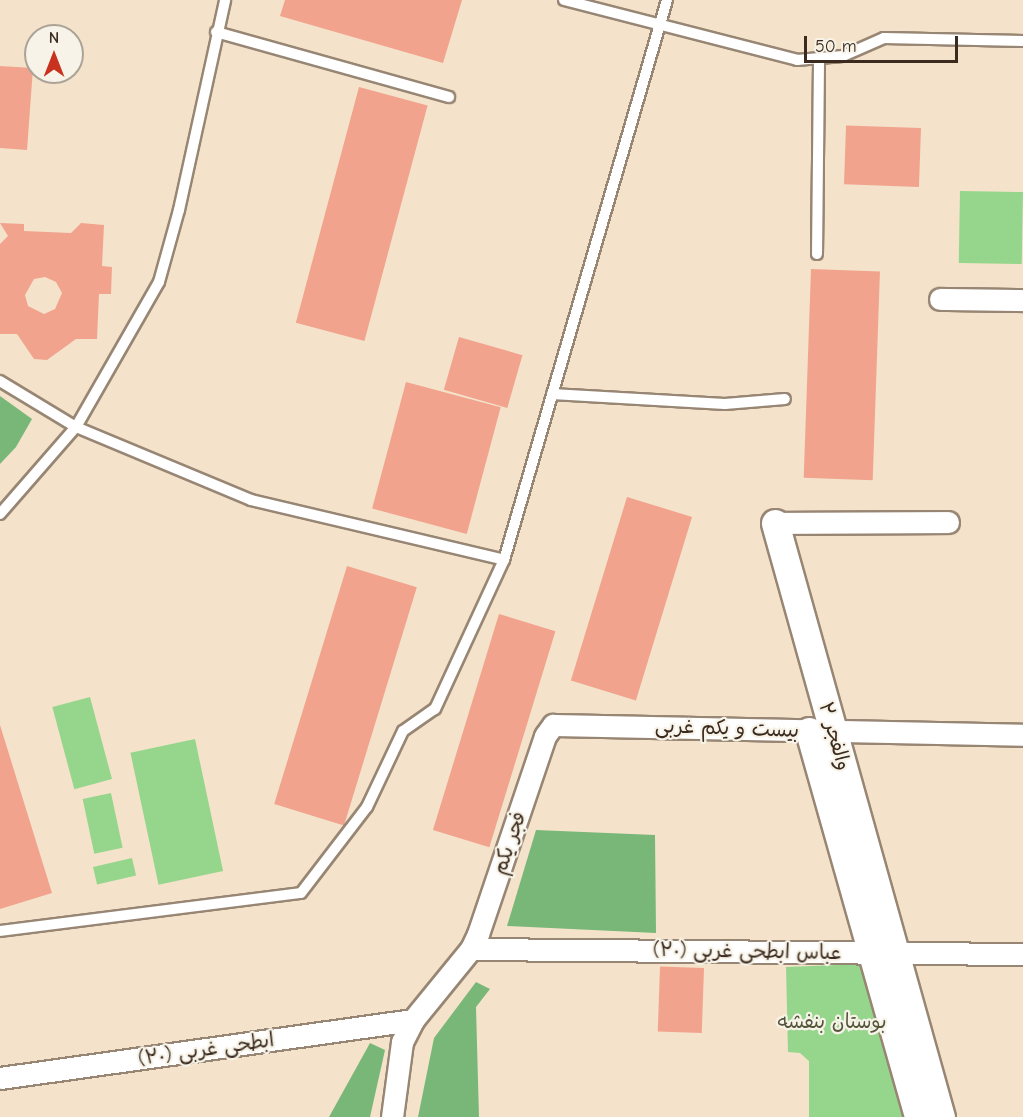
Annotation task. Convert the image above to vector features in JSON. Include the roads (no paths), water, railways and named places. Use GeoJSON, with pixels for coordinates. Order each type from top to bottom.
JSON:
{"type":"FeatureCollection","features":[{"type":"Feature","properties":{"kind":"street"},"geometry":{"type":"LineString","coordinates":[[940,299],[1023,300]]}},
{"type":"Feature","properties":{"kind":"street","name":"والفجر ۲"},"geometry":{"type":"LineString","coordinates":[[918,1117],[883,953],[821,731],[775,522],[948,522]]}},
{"type":"Feature","properties":{"kind":"street","name":"بیست و یکم غربی"},"geometry":{"type":"LineString","coordinates":[[545,736],[550,728],[560,723],[1023,735]]}},
{"type":"Feature","properties":{"kind":"street","name":"فجر یکم"},"geometry":{"type":"LineString","coordinates":[[471,949],[545,736]]}},
{"type":"Feature","properties":{"kind":"street"},"geometry":{"type":"LineString","coordinates":[[392,1117],[402,1042],[413,1020],[471,949]]}},
{"type":"Feature","properties":{"kind":"street","name":"عباس ابطحی غربی (۲۰)"},"geometry":{"type":"LineString","coordinates":[[471,949],[1023,954]]}},
{"type":"Feature","properties":{"kind":"street","name":"والفجر ۲"},"geometry":{"type":"LineString","coordinates":[[883,953],[941,1117]]}},
{"type":"Feature","properties":{"kind":"street","name":"ابطحی غربی (۲۰)"},"geometry":{"type":"LineString","coordinates":[[0,1078],[413,1020]]}},
{"type":"Feature","properties":{"kind":"lane"},"geometry":{"type":"LineString","coordinates":[[0,514],[76,427],[159,282],[179,210],[216,32],[225,0]]}},
{"type":"Feature","properties":{"kind":"lane"},"geometry":{"type":"LineString","coordinates":[[564,0],[797,60],[843,56],[885,38],[1023,41]]}},
{"type":"Feature","properties":{"kind":"lane"},"geometry":{"type":"LineString","coordinates":[[0,931],[301,893],[367,807],[403,731],[435,709],[504,560],[667,0]]}},
{"type":"Feature","properties":{"kind":"lane"},"geometry":{"type":"LineString","coordinates":[[216,32],[449,97]]}},
{"type":"Feature","properties":{"kind":"lane"},"geometry":{"type":"LineString","coordinates":[[817,254],[819,58]]}},
{"type":"Feature","properties":{"kind":"lane"},"geometry":{"type":"LineString","coordinates":[[0,381],[76,427],[250,500],[504,560]]}},
{"type":"Feature","properties":{"kind":"lane"},"geometry":{"type":"LineString","coordinates":[[552,394],[725,404],[785,399]]}},
{"type":"Feature","properties":{"kind":"park label","name":"بوستان بنفشه"},"geometry":{"type":"Point","coordinates":[832,1021]}}]}
